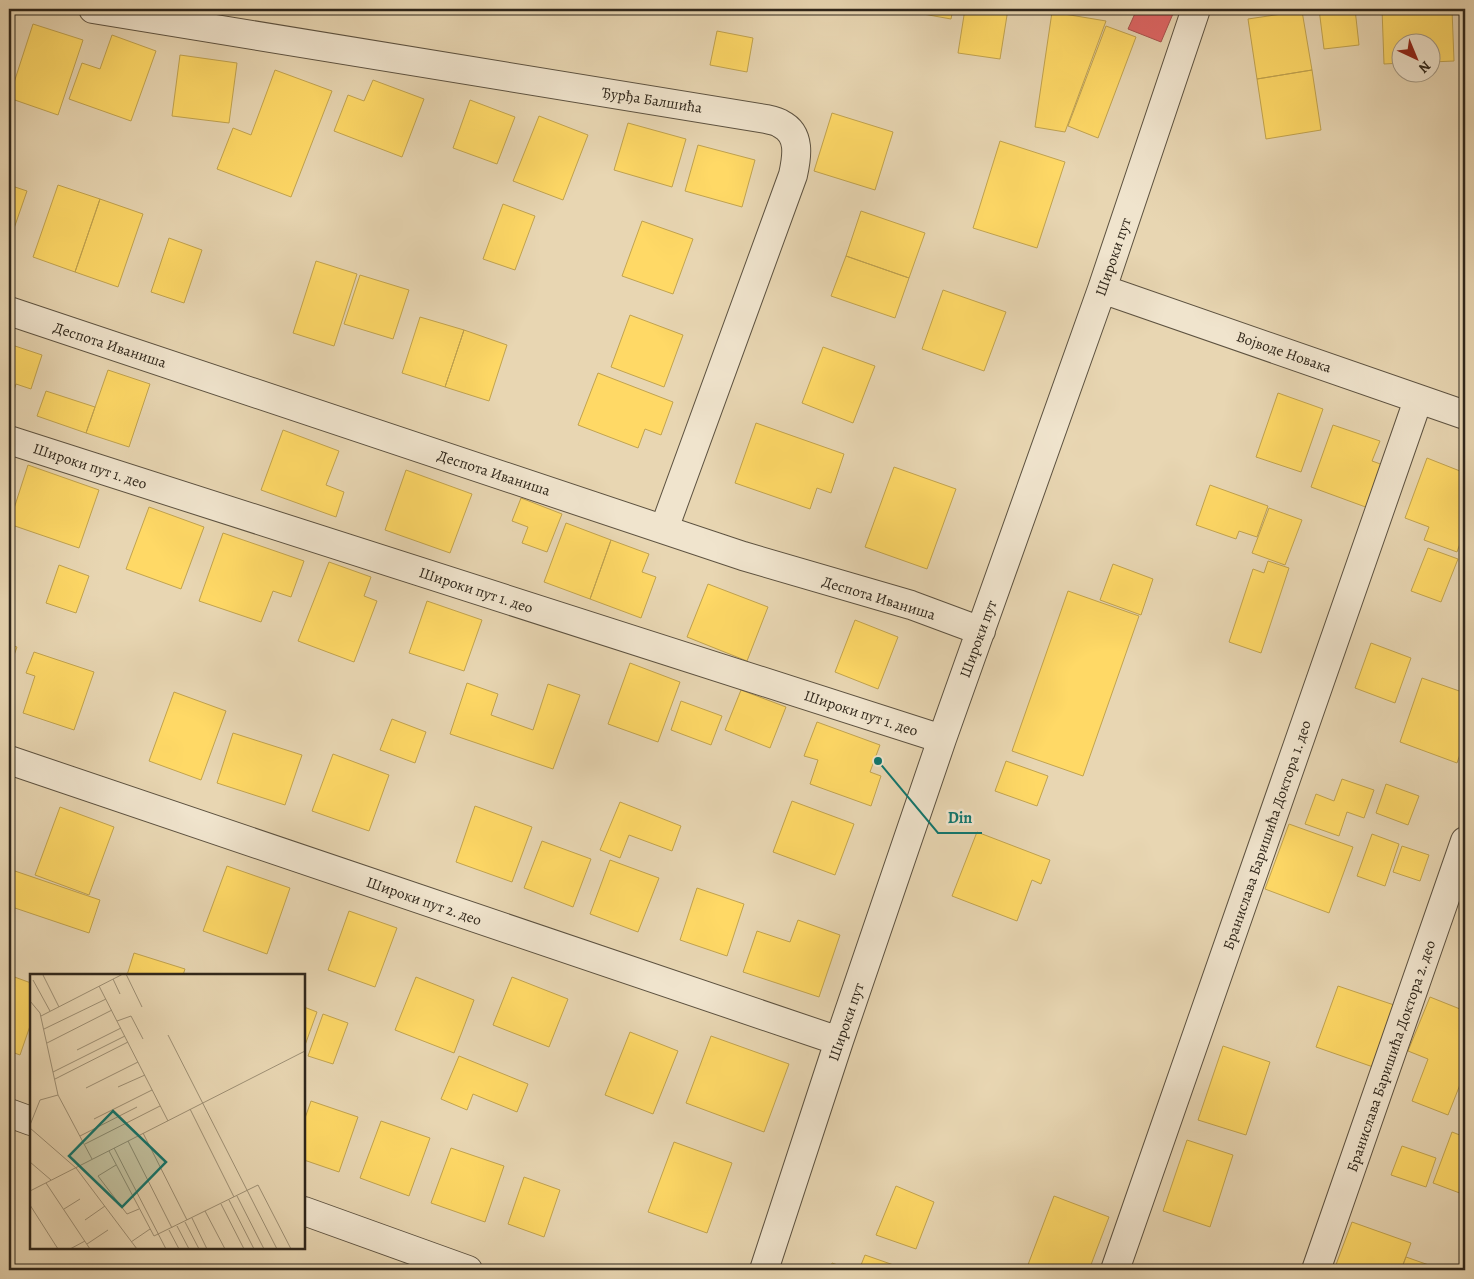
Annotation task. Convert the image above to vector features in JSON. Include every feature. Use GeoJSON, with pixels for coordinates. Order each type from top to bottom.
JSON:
{"type":"FeatureCollection","features":[{"type":"Feature","properties":{"kind":"street","name":"Ђурђа Балшића"},"geometry":{"type":"LineString","coordinates":[[93,9],[766,119],[782,124],[793,135],[797,145],[797,160],[793,176],[664,529]]}},
{"type":"Feature","properties":{"kind":"street","name":"Широки пут"},"geometry":{"type":"LineString","coordinates":[[764,1270],[839,1041],[942,739],[1102,289],[1196,9]]}},
{"type":"Feature","properties":{"kind":"street","name":"Војводе Новака"},"geometry":{"type":"LineString","coordinates":[[1102,289],[1465,415]]}},
{"type":"Feature","properties":{"kind":"street","name":"Деспота Иваниша"},"geometry":{"type":"LineString","coordinates":[[9,311],[760,562],[911,605],[981,631]]}},
{"type":"Feature","properties":{"kind":"street","name":"Бранислава Баришића Доктора 1. део"},"geometry":{"type":"LineString","coordinates":[[1115,1270],[1418,400]]}},
{"type":"Feature","properties":{"kind":"street","name":"Широки пут 1. део"},"geometry":{"type":"LineString","coordinates":[[9,440],[942,739]]}},
{"type":"Feature","properties":{"kind":"street","name":"Широки пут 2. део"},"geometry":{"type":"LineString","coordinates":[[9,760],[839,1041]]}},
{"type":"Feature","properties":{"kind":"street","name":"Бранислава Баришића Доктора 2. део"},"geometry":{"type":"LineString","coordinates":[[1316,1270],[1465,841]]}},
{"type":"Feature","properties":{"kind":"street"},"geometry":{"type":"LineString","coordinates":[[9,1113],[30,1121]]}},
{"type":"Feature","properties":{"kind":"street"},"geometry":{"type":"LineString","coordinates":[[305,1212],[468,1270]]}},
{"type":"Feature","properties":{"kind":"building: Homes"},"geometry":{"type":"Polygon","coordinates":[[[895,9],[953,9],[951,19],[895,9]]]}},
{"type":"Feature","properties":{"kind":"building: Homes"},"geometry":{"type":"Polygon","coordinates":[[[965,9],[1008,9],[1000,59],[958,53],[965,9]]]}},
{"type":"Feature","properties":{"kind":"building: Homes"},"geometry":{"type":"Polygon","coordinates":[[[1319,9],[1355,9],[1359,45],[1324,49],[1319,9]]]}},
{"type":"Feature","properties":{"kind":"building: Homes"},"geometry":{"type":"Polygon","coordinates":[[[1382,9],[1452,9],[1454,61],[1442,62],[1442,32],[1392,32],[1392,64],[1384,64],[1382,9]]]}},
{"type":"Feature","properties":{"kind":"building: Homes"},"geometry":{"type":"Polygon","coordinates":[[[1302,11],[1312,70],[1257,79],[1248,19],[1302,11]]]}},
{"type":"Feature","properties":{"kind":"building: Homes"},"geometry":{"type":"Polygon","coordinates":[[[1052,12],[1106,21],[1065,132],[1035,127],[1052,12]]]}},
{"type":"Feature","properties":{"kind":"building: Homes"},"geometry":{"type":"Polygon","coordinates":[[[33,24],[83,40],[58,115],[9,98],[33,24]]]}},
{"type":"Feature","properties":{"kind":"building: Homes"},"geometry":{"type":"Polygon","coordinates":[[[1106,26],[1136,37],[1098,138],[1068,126],[1106,26]]]}},
{"type":"Feature","properties":{"kind":"building: Homes"},"geometry":{"type":"Polygon","coordinates":[[[717,31],[753,38],[747,72],[710,65],[717,31]]]}},
{"type":"Feature","properties":{"kind":"building: Homes"},"geometry":{"type":"Polygon","coordinates":[[[112,35],[156,51],[131,121],[69,99],[82,63],[100,69],[112,35]]]}},
{"type":"Feature","properties":{"kind":"building: Homes"},"geometry":{"type":"Polygon","coordinates":[[[180,55],[237,63],[229,123],[172,116],[180,55]]]}},
{"type":"Feature","properties":{"kind":"building: Homes"},"geometry":{"type":"Polygon","coordinates":[[[275,70],[332,91],[291,197],[217,169],[233,128],[251,135],[275,70]]]}},
{"type":"Feature","properties":{"kind":"building: Homes"},"geometry":{"type":"Polygon","coordinates":[[[1312,70],[1321,130],[1266,139],[1257,79],[1312,70]]]}},
{"type":"Feature","properties":{"kind":"building: Homes"},"geometry":{"type":"Polygon","coordinates":[[[373,80],[424,99],[402,157],[334,131],[348,95],[364,101],[373,80]]]}},
{"type":"Feature","properties":{"kind":"building: Homes"},"geometry":{"type":"Polygon","coordinates":[[[470,100],[515,117],[497,164],[453,148],[470,100]]]}},
{"type":"Feature","properties":{"kind":"building: Homes"},"geometry":{"type":"Polygon","coordinates":[[[832,113],[893,132],[875,190],[814,171],[832,113]]]}},
{"type":"Feature","properties":{"kind":"building: Homes"},"geometry":{"type":"Polygon","coordinates":[[[539,116],[588,135],[563,200],[513,181],[539,116]]]}},
{"type":"Feature","properties":{"kind":"building: Homes"},"geometry":{"type":"Polygon","coordinates":[[[628,123],[686,139],[672,187],[614,170],[628,123]]]}},
{"type":"Feature","properties":{"kind":"building: Homes"},"geometry":{"type":"Polygon","coordinates":[[[1000,141],[1065,162],[1037,248],[973,228],[1000,141]]]}},
{"type":"Feature","properties":{"kind":"building: Homes"},"geometry":{"type":"Polygon","coordinates":[[[698,145],[755,160],[742,207],[685,191],[698,145]]]}},
{"type":"Feature","properties":{"kind":"building: Homes"},"geometry":{"type":"Polygon","coordinates":[[[9,185],[27,191],[11,237],[9,237],[9,185]]]}},
{"type":"Feature","properties":{"kind":"building: Homes"},"geometry":{"type":"Polygon","coordinates":[[[58,185],[100,199],[75,272],[33,257],[58,185]]]}},
{"type":"Feature","properties":{"kind":"building: Homes"},"geometry":{"type":"Polygon","coordinates":[[[100,199],[143,214],[118,287],[75,272],[100,199]]]}},
{"type":"Feature","properties":{"kind":"building: Homes"},"geometry":{"type":"Polygon","coordinates":[[[503,204],[535,216],[515,270],[483,259],[503,204]]]}},
{"type":"Feature","properties":{"kind":"building: Homes"},"geometry":{"type":"Polygon","coordinates":[[[861,211],[925,233],[909,278],[846,256],[861,211]]]}},
{"type":"Feature","properties":{"kind":"building: Homes"},"geometry":{"type":"Polygon","coordinates":[[[642,221],[693,239],[673,294],[622,276],[642,221]]]}},
{"type":"Feature","properties":{"kind":"building: Homes"},"geometry":{"type":"Polygon","coordinates":[[[169,238],[202,250],[184,303],[151,292],[169,238]]]}},
{"type":"Feature","properties":{"kind":"building: Homes"},"geometry":{"type":"Polygon","coordinates":[[[846,256],[909,278],[895,318],[831,296],[846,256]]]}},
{"type":"Feature","properties":{"kind":"building: Homes"},"geometry":{"type":"Polygon","coordinates":[[[316,261],[357,274],[334,346],[293,333],[316,261]]]}},
{"type":"Feature","properties":{"kind":"building: Homes"},"geometry":{"type":"Polygon","coordinates":[[[360,275],[409,290],[393,339],[344,324],[360,275]]]}},
{"type":"Feature","properties":{"kind":"building: Homes"},"geometry":{"type":"Polygon","coordinates":[[[943,290],[1006,312],[984,371],[922,349],[943,290]]]}},
{"type":"Feature","properties":{"kind":"building: Homes"},"geometry":{"type":"Polygon","coordinates":[[[630,315],[683,335],[664,387],[611,367],[630,315]]]}},
{"type":"Feature","properties":{"kind":"building: Homes"},"geometry":{"type":"Polygon","coordinates":[[[420,317],[464,330],[445,387],[402,373],[420,317]]]}},
{"type":"Feature","properties":{"kind":"building: Homes"},"geometry":{"type":"Polygon","coordinates":[[[464,330],[507,345],[489,401],[445,387],[464,330]]]}},
{"type":"Feature","properties":{"kind":"building: Homes"},"geometry":{"type":"Polygon","coordinates":[[[9,344],[42,355],[31,389],[16,384],[10,403],[9,344]]]}},
{"type":"Feature","properties":{"kind":"building: Homes"},"geometry":{"type":"Polygon","coordinates":[[[823,347],[875,366],[853,423],[802,403],[823,347]]]}},
{"type":"Feature","properties":{"kind":"building: Homes"},"geometry":{"type":"Polygon","coordinates":[[[108,370],[150,384],[129,447],[86,433],[108,370]]]}},
{"type":"Feature","properties":{"kind":"building: Homes"},"geometry":{"type":"Polygon","coordinates":[[[598,373],[673,402],[661,435],[645,429],[638,448],[578,425],[598,373]]]}},
{"type":"Feature","properties":{"kind":"building: Homes"},"geometry":{"type":"Polygon","coordinates":[[[46,391],[95,407],[86,433],[37,416],[46,391]]]}},
{"type":"Feature","properties":{"kind":"building: Homes"},"geometry":{"type":"Polygon","coordinates":[[[1278,393],[1323,409],[1301,472],[1256,457],[1278,393]]]}},
{"type":"Feature","properties":{"kind":"building: Homes"},"geometry":{"type":"Polygon","coordinates":[[[756,423],[844,454],[831,493],[817,488],[810,509],[735,483],[756,423]]]}},
{"type":"Feature","properties":{"kind":"building: Homes"},"geometry":{"type":"Polygon","coordinates":[[[1333,425],[1380,441],[1372,461],[1386,466],[1371,509],[1311,487],[1333,425]]]}},
{"type":"Feature","properties":{"kind":"building: Homes"},"geometry":{"type":"Polygon","coordinates":[[[283,430],[339,451],[326,485],[344,492],[336,517],[261,490],[283,430]]]}},
{"type":"Feature","properties":{"kind":"building: Homes"},"geometry":{"type":"Polygon","coordinates":[[[1427,458],[1465,473],[1465,530],[1457,552],[1424,540],[1429,527],[1405,518],[1427,458]]]}},
{"type":"Feature","properties":{"kind":"building: Homes"},"geometry":{"type":"Polygon","coordinates":[[[28,465],[99,490],[79,548],[9,524],[28,465]]]}},
{"type":"Feature","properties":{"kind":"building: Homes"},"geometry":{"type":"Polygon","coordinates":[[[894,467],[956,489],[927,569],[865,547],[894,467]]]}},
{"type":"Feature","properties":{"kind":"building: Homes"},"geometry":{"type":"Polygon","coordinates":[[[406,470],[472,494],[450,553],[385,530],[406,470]]]}},
{"type":"Feature","properties":{"kind":"building: Homes"},"geometry":{"type":"Polygon","coordinates":[[[1210,485],[1268,506],[1257,537],[1239,531],[1236,539],[1196,525],[1210,485]]]}},
{"type":"Feature","properties":{"kind":"building: Homes"},"geometry":{"type":"Polygon","coordinates":[[[521,498],[562,514],[547,552],[522,543],[528,527],[512,521],[521,498]]]}},
{"type":"Feature","properties":{"kind":"building: Homes"},"geometry":{"type":"Polygon","coordinates":[[[149,507],[204,527],[181,589],[126,569],[149,507]]]}},
{"type":"Feature","properties":{"kind":"building: Homes"},"geometry":{"type":"Polygon","coordinates":[[[1269,508],[1302,520],[1285,565],[1252,553],[1269,508]]]}},
{"type":"Feature","properties":{"kind":"building: Homes"},"geometry":{"type":"Polygon","coordinates":[[[566,523],[611,540],[590,599],[544,582],[566,523]]]}},
{"type":"Feature","properties":{"kind":"building: Homes"},"geometry":{"type":"Polygon","coordinates":[[[223,533],[304,561],[291,597],[273,591],[261,622],[199,601],[223,533]]]}},
{"type":"Feature","properties":{"kind":"building: Homes"},"geometry":{"type":"Polygon","coordinates":[[[611,540],[649,554],[642,572],[656,577],[641,618],[590,599],[611,540]]]}},
{"type":"Feature","properties":{"kind":"building: Homes"},"geometry":{"type":"Polygon","coordinates":[[[1428,548],[1458,559],[1441,602],[1411,591],[1428,548]]]}},
{"type":"Feature","properties":{"kind":"building: Homes"},"geometry":{"type":"Polygon","coordinates":[[[1268,561],[1289,568],[1261,653],[1229,642],[1253,569],[1264,573],[1268,561]]]}},
{"type":"Feature","properties":{"kind":"building: Homes"},"geometry":{"type":"Polygon","coordinates":[[[329,562],[371,577],[364,596],[377,601],[354,662],[298,641],[329,562]]]}},
{"type":"Feature","properties":{"kind":"building: Homes"},"geometry":{"type":"Polygon","coordinates":[[[1113,564],[1153,579],[1141,615],[1100,600],[1113,564]]]}},
{"type":"Feature","properties":{"kind":"building: Homes"},"geometry":{"type":"Polygon","coordinates":[[[59,565],[89,576],[76,613],[46,603],[59,565]]]}},
{"type":"Feature","properties":{"kind":"building: Homes"},"geometry":{"type":"Polygon","coordinates":[[[708,584],[768,607],[747,661],[687,637],[708,584]]]}},
{"type":"Feature","properties":{"kind":"building: Homes"},"geometry":{"type":"Polygon","coordinates":[[[1068,591],[1139,616],[1083,776],[1012,751],[1068,591]]]}},
{"type":"Feature","properties":{"kind":"building: Homes"},"geometry":{"type":"Polygon","coordinates":[[[427,601],[482,620],[464,671],[409,653],[427,601]]]}},
{"type":"Feature","properties":{"kind":"building: Homes"},"geometry":{"type":"Polygon","coordinates":[[[855,620],[898,637],[878,689],[835,672],[855,620]]]}},
{"type":"Feature","properties":{"kind":"building: Homes"},"geometry":{"type":"Polygon","coordinates":[[[1371,643],[1411,658],[1395,703],[1355,688],[1371,643]]]}},
{"type":"Feature","properties":{"kind":"building: Homes"},"geometry":{"type":"Polygon","coordinates":[[[9,644],[17,647],[9,669],[9,644]]]}},
{"type":"Feature","properties":{"kind":"building: Homes"},"geometry":{"type":"Polygon","coordinates":[[[34,652],[94,672],[74,730],[23,713],[35,676],[26,673],[34,652]]]}},
{"type":"Feature","properties":{"kind":"building: Homes"},"geometry":{"type":"Polygon","coordinates":[[[630,663],[680,682],[658,742],[608,724],[630,663]]]}},
{"type":"Feature","properties":{"kind":"building: Homes"},"geometry":{"type":"Polygon","coordinates":[[[1422,678],[1465,693],[1465,740],[1457,763],[1400,742],[1422,678]]]}},
{"type":"Feature","properties":{"kind":"building: Homes"},"geometry":{"type":"Polygon","coordinates":[[[467,683],[498,694],[491,715],[533,730],[548,684],[580,695],[553,769],[450,734],[467,683]]]}},
{"type":"Feature","properties":{"kind":"building: Homes"},"geometry":{"type":"Polygon","coordinates":[[[741,690],[786,707],[770,748],[725,730],[741,690]]]}},
{"type":"Feature","properties":{"kind":"building: Homes"},"geometry":{"type":"Polygon","coordinates":[[[174,692],[226,711],[201,780],[149,761],[174,692]]]}},
{"type":"Feature","properties":{"kind":"building: Homes"},"geometry":{"type":"Polygon","coordinates":[[[681,701],[722,716],[711,745],[671,730],[681,701]]]}},
{"type":"Feature","properties":{"kind":"building: Homes"},"geometry":{"type":"Polygon","coordinates":[[[392,719],[426,732],[415,763],[380,750],[392,719]]]}},
{"type":"Feature","properties":{"kind":"building: Homes"},"geometry":{"type":"Polygon","coordinates":[[[817,722],[880,745],[870,772],[881,776],[871,806],[810,784],[818,760],[804,756],[817,722]]]}},
{"type":"Feature","properties":{"kind":"building: Homes"},"geometry":{"type":"Polygon","coordinates":[[[233,733],[302,755],[285,805],[217,783],[233,733]]]}},
{"type":"Feature","properties":{"kind":"building: Homes"},"geometry":{"type":"Polygon","coordinates":[[[333,754],[389,775],[369,831],[312,811],[333,754]]]}},
{"type":"Feature","properties":{"kind":"building: Homes"},"geometry":{"type":"Polygon","coordinates":[[[1006,761],[1048,776],[1037,806],[995,791],[1006,761]]]}},
{"type":"Feature","properties":{"kind":"building: Homes"},"geometry":{"type":"Polygon","coordinates":[[[1342,779],[1374,790],[1364,818],[1347,812],[1339,836],[1305,824],[1316,794],[1334,801],[1342,779]]]}},
{"type":"Feature","properties":{"kind":"building: Homes"},"geometry":{"type":"Polygon","coordinates":[[[1386,784],[1419,796],[1408,825],[1376,813],[1386,784]]]}},
{"type":"Feature","properties":{"kind":"building: Homes"},"geometry":{"type":"Polygon","coordinates":[[[792,801],[854,824],[835,875],[773,852],[792,801]]]}},
{"type":"Feature","properties":{"kind":"building: Homes"},"geometry":{"type":"Polygon","coordinates":[[[620,802],[681,826],[672,851],[629,835],[620,858],[600,850],[620,802]]]}},
{"type":"Feature","properties":{"kind":"building: Homes"},"geometry":{"type":"Polygon","coordinates":[[[475,806],[532,827],[512,882],[456,862],[475,806]]]}},
{"type":"Feature","properties":{"kind":"building: Homes"},"geometry":{"type":"Polygon","coordinates":[[[60,807],[114,827],[89,895],[35,875],[60,807]]]}},
{"type":"Feature","properties":{"kind":"building: Homes"},"geometry":{"type":"Polygon","coordinates":[[[1289,824],[1353,847],[1329,913],[1265,889],[1289,824]]]}},
{"type":"Feature","properties":{"kind":"building: Homes"},"geometry":{"type":"Polygon","coordinates":[[[977,832],[1050,860],[1041,884],[1032,880],[1017,921],[952,896],[977,832]]]}},
{"type":"Feature","properties":{"kind":"building: Homes"},"geometry":{"type":"Polygon","coordinates":[[[1372,834],[1399,844],[1385,886],[1357,876],[1372,834]]]}},
{"type":"Feature","properties":{"kind":"building: Homes"},"geometry":{"type":"Polygon","coordinates":[[[542,841],[591,859],[573,907],[524,888],[542,841]]]}},
{"type":"Feature","properties":{"kind":"building: Homes"},"geometry":{"type":"Polygon","coordinates":[[[1402,846],[1429,855],[1420,881],[1393,872],[1402,846]]]}},
{"type":"Feature","properties":{"kind":"building: Homes"},"geometry":{"type":"Polygon","coordinates":[[[610,860],[659,878],[638,932],[590,914],[610,860]]]}},
{"type":"Feature","properties":{"kind":"building: Homes"},"geometry":{"type":"Polygon","coordinates":[[[227,866],[290,888],[267,954],[203,931],[227,866]]]}},
{"type":"Feature","properties":{"kind":"building: Homes"},"geometry":{"type":"Polygon","coordinates":[[[9,869],[100,900],[89,933],[9,906],[9,869]]]}},
{"type":"Feature","properties":{"kind":"building: Homes"},"geometry":{"type":"Polygon","coordinates":[[[697,888],[744,904],[727,956],[680,940],[697,888]]]}},
{"type":"Feature","properties":{"kind":"building: Homes"},"geometry":{"type":"Polygon","coordinates":[[[349,911],[397,928],[375,987],[328,970],[349,911]]]}},
{"type":"Feature","properties":{"kind":"building: Homes"},"geometry":{"type":"Polygon","coordinates":[[[798,920],[840,935],[819,997],[743,972],[757,931],[790,942],[798,920]]]}},
{"type":"Feature","properties":{"kind":"building: Homes"},"geometry":{"type":"Polygon","coordinates":[[[134,953],[185,969],[183,974],[127,974],[134,953]]]}},
{"type":"Feature","properties":{"kind":"building: Homes"},"geometry":{"type":"Polygon","coordinates":[[[9,975],[30,983],[30,1026],[20,1055],[9,1051],[9,975]]]}},
{"type":"Feature","properties":{"kind":"building: Homes"},"geometry":{"type":"Polygon","coordinates":[[[416,977],[474,1000],[454,1053],[395,1030],[416,977]]]}},
{"type":"Feature","properties":{"kind":"building: Homes"},"geometry":{"type":"Polygon","coordinates":[[[512,977],[568,999],[549,1047],[493,1025],[512,977]]]}},
{"type":"Feature","properties":{"kind":"building: Homes"},"geometry":{"type":"Polygon","coordinates":[[[1338,986],[1397,1006],[1376,1068],[1316,1047],[1338,986]]]}},
{"type":"Feature","properties":{"kind":"building: Homes"},"geometry":{"type":"Polygon","coordinates":[[[1430,997],[1465,1011],[1465,1045],[1461,1054],[1465,1056],[1465,1072],[1448,1115],[1412,1101],[1428,1059],[1408,1051],[1430,997]]]}},
{"type":"Feature","properties":{"kind":"building: Homes"},"geometry":{"type":"Polygon","coordinates":[[[305,1007],[317,1012],[305,1045],[305,1007]]]}},
{"type":"Feature","properties":{"kind":"building: Homes"},"geometry":{"type":"Polygon","coordinates":[[[323,1014],[348,1023],[333,1064],[308,1056],[323,1014]]]}},
{"type":"Feature","properties":{"kind":"building: Homes"},"geometry":{"type":"Polygon","coordinates":[[[630,1032],[678,1051],[653,1114],[605,1095],[630,1032]]]}},
{"type":"Feature","properties":{"kind":"building: Homes"},"geometry":{"type":"Polygon","coordinates":[[[711,1036],[789,1064],[764,1132],[686,1103],[711,1036]]]}},
{"type":"Feature","properties":{"kind":"building: Homes"},"geometry":{"type":"Polygon","coordinates":[[[1223,1046],[1270,1062],[1246,1135],[1198,1120],[1223,1046]]]}},
{"type":"Feature","properties":{"kind":"building: Homes"},"geometry":{"type":"Polygon","coordinates":[[[459,1056],[528,1084],[517,1112],[473,1094],[467,1110],[441,1099],[459,1056]]]}},
{"type":"Feature","properties":{"kind":"building: Homes"},"geometry":{"type":"Polygon","coordinates":[[[311,1101],[358,1117],[339,1172],[305,1160],[305,1118],[311,1101]]]}},
{"type":"Feature","properties":{"kind":"building: Homes"},"geometry":{"type":"Polygon","coordinates":[[[381,1121],[430,1138],[409,1196],[360,1178],[381,1121]]]}},
{"type":"Feature","properties":{"kind":"building: Homes"},"geometry":{"type":"Polygon","coordinates":[[[1452,1132],[1465,1137],[1465,1195],[1433,1183],[1452,1132]]]}},
{"type":"Feature","properties":{"kind":"building: Homes"},"geometry":{"type":"Polygon","coordinates":[[[1187,1140],[1233,1155],[1210,1227],[1163,1211],[1187,1140]]]}},
{"type":"Feature","properties":{"kind":"building: Homes"},"geometry":{"type":"Polygon","coordinates":[[[674,1142],[732,1163],[707,1233],[648,1212],[674,1142]]]}},
{"type":"Feature","properties":{"kind":"building: Homes"},"geometry":{"type":"Polygon","coordinates":[[[1402,1146],[1436,1158],[1426,1187],[1391,1175],[1402,1146]]]}},
{"type":"Feature","properties":{"kind":"building: Homes"},"geometry":{"type":"Polygon","coordinates":[[[451,1148],[504,1166],[485,1222],[431,1203],[451,1148]]]}},
{"type":"Feature","properties":{"kind":"building: Homes"},"geometry":{"type":"Polygon","coordinates":[[[524,1177],[560,1190],[544,1237],[508,1224],[524,1177]]]}},
{"type":"Feature","properties":{"kind":"building: Homes"},"geometry":{"type":"Polygon","coordinates":[[[896,1186],[934,1202],[916,1249],[876,1235],[896,1186]]]}},
{"type":"Feature","properties":{"kind":"building: Homes"},"geometry":{"type":"Polygon","coordinates":[[[1054,1196],[1109,1217],[1089,1270],[1026,1270],[1054,1196]]]}},
{"type":"Feature","properties":{"kind":"building: Homes"},"geometry":{"type":"Polygon","coordinates":[[[1352,1222],[1411,1243],[1401,1270],[1334,1270],[1352,1222]]]}},
{"type":"Feature","properties":{"kind":"building: Homes"},"geometry":{"type":"Polygon","coordinates":[[[865,1255],[908,1270],[859,1270],[865,1255]]]}},
{"type":"Feature","properties":{"kind":"building: Homes"},"geometry":{"type":"Polygon","coordinates":[[[1406,1257],[1443,1270],[1401,1270],[1406,1257]]]}},
{"type":"Feature","properties":{"kind":"building: Homes"},"geometry":{"type":"Polygon","coordinates":[[[832,1263],[853,1270],[830,1270],[832,1263]]]}},
{"type":"Feature","properties":{"kind":"building: Shops"},"geometry":{"type":"Polygon","coordinates":[[[1137,9],[1175,9],[1161,42],[1128,29],[1137,9]]]}},
{"type":"Feature","properties":{"kind":"place","name":"Din"},"geometry":{"type":"Point","coordinates":[878,761]}}]}
